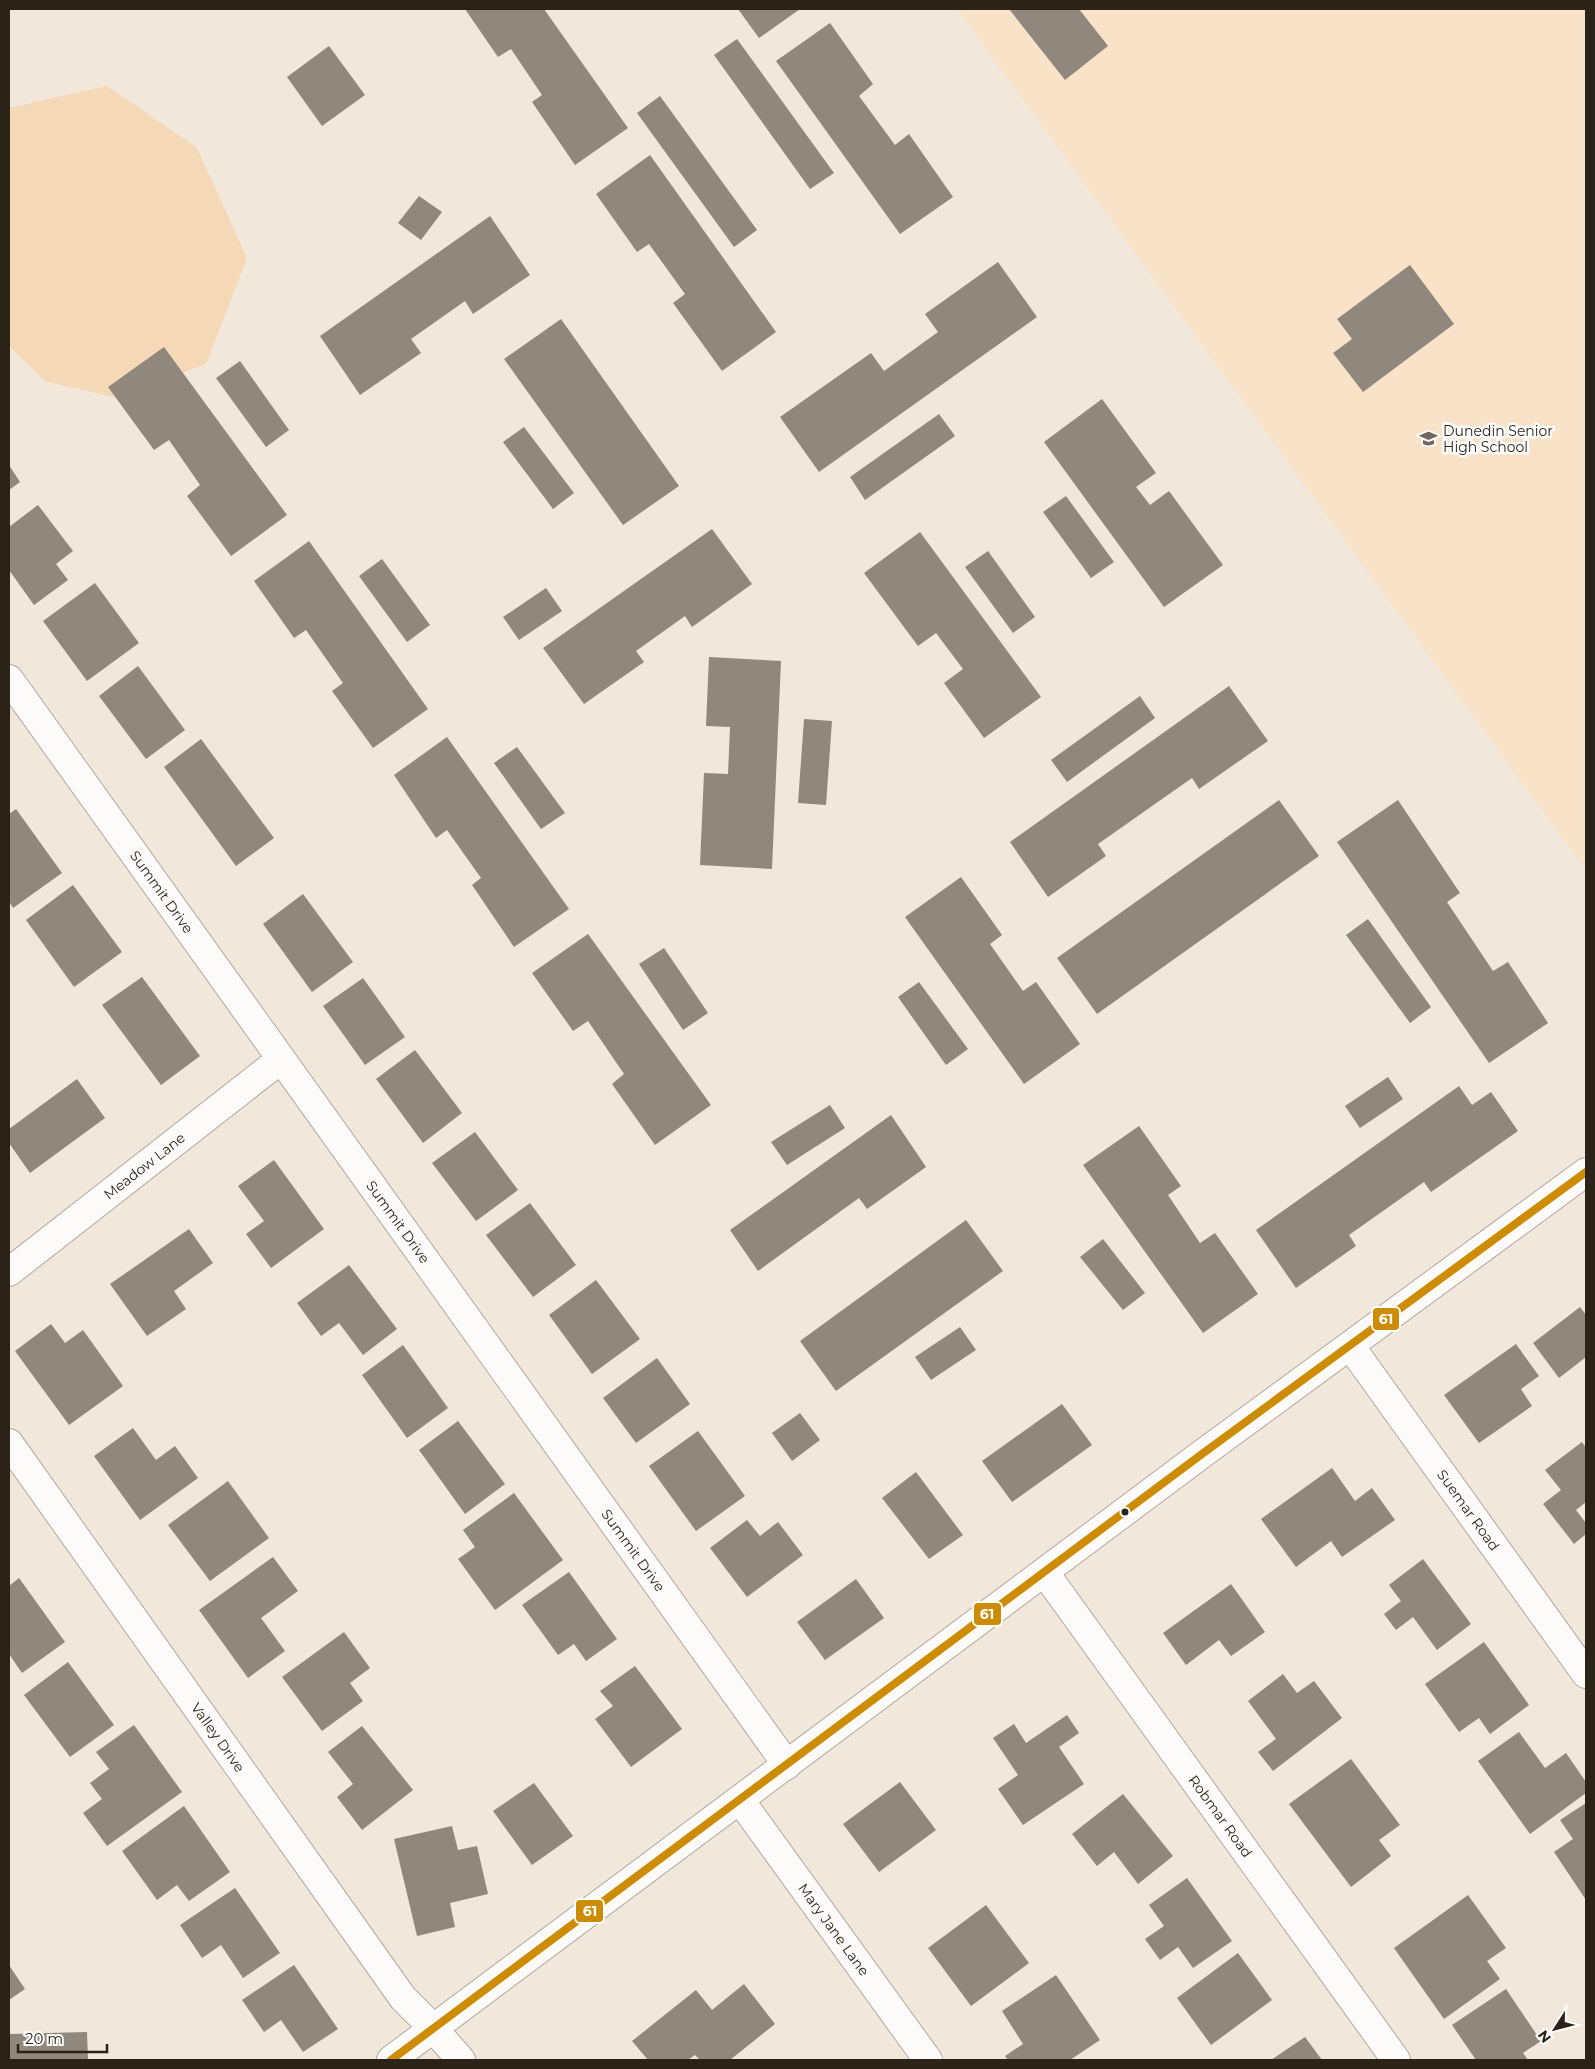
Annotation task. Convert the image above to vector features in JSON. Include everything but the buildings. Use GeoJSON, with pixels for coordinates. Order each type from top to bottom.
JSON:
{"type":"FeatureCollection","features":[{"type":"Feature","properties":{"kind":"street","name":"Summit Drive"},"geometry":{"type":"LineString","coordinates":[[9,679],[280,1060],[787,1765]]}},
{"type":"Feature","properties":{"kind":"street","name":"Meadow Lane"},"geometry":{"type":"LineString","coordinates":[[9,1272],[280,1060]]}},
{"type":"Feature","properties":{"kind":"street"},"geometry":{"type":"LineString","coordinates":[[391,2060],[1210,1449],[1586,1172]]}},
{"type":"Feature","properties":{"kind":"street","name":"Suemar Road"},"geometry":{"type":"LineString","coordinates":[[1351,1346],[1586,1674]]}},
{"type":"Feature","properties":{"kind":"street","name":"Valley Drive"},"geometry":{"type":"LineString","coordinates":[[9,1443],[404,1998],[434,2028],[461,2060]]}},
{"type":"Feature","properties":{"kind":"street","name":"Robmar Road"},"geometry":{"type":"LineString","coordinates":[[1044,1573],[1396,2060]]}},
{"type":"Feature","properties":{"kind":"street","name":"Mary Jane Lane"},"geometry":{"type":"LineString","coordinates":[[740,1800],[928,2060]]}},
{"type":"Feature","properties":{"kind":"shaded area","name":"Dunedin Senior High School"},"geometry":{"type":"Polygon","coordinates":[[[957,9],[1586,9],[1586,870],[957,9]]]}},
{"type":"Feature","properties":{"kind":"shaded area"},"geometry":{"type":"Polygon","coordinates":[[[107,86],[197,148],[247,258],[206,364],[117,398],[45,381],[9,346],[9,108],[107,86]]]}},
{"type":"Feature","properties":{"kind":"transit line","name":"61"},"geometry":{"type":"LineString","coordinates":[[391,2060],[1202,1454],[1586,1172]]}},
{"type":"Feature","properties":{"kind":"place","name":"Dunedin Senior High School"},"geometry":{"type":"Point","coordinates":[1429,439]}}]}
